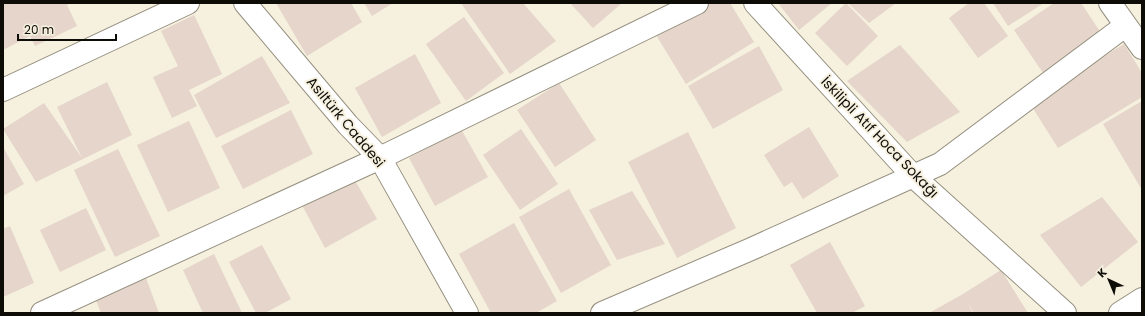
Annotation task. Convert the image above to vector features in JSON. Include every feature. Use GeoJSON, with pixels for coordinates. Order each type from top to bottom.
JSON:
{"type":"FeatureCollection","features":[{"type":"Feature","properties":{"kind":"street"},"geometry":{"type":"LineString","coordinates":[[3,90],[188,3]]}},
{"type":"Feature","properties":{"kind":"street","name":"Asıltürk Caddesi"},"geometry":{"type":"LineString","coordinates":[[246,3],[348,125],[380,158],[467,313]]}},
{"type":"Feature","properties":{"kind":"street"},"geometry":{"type":"LineString","coordinates":[[42,313],[380,158],[697,3]]}},
{"type":"Feature","properties":{"kind":"street","name":"İskilipli Atıf Hoca Sokağı"},"geometry":{"type":"LineString","coordinates":[[755,3],[913,176],[1065,313]]}},
{"type":"Feature","properties":{"kind":"street"},"geometry":{"type":"LineString","coordinates":[[1110,3],[1142,48]]}},
{"type":"Feature","properties":{"kind":"street"},"geometry":{"type":"LineString","coordinates":[[602,313],[749,250],[940,164],[1125,26]]}},
{"type":"Feature","properties":{"kind":"street"},"geometry":{"type":"LineString","coordinates":[[1120,313],[1142,299]]}},
{"type":"Feature","properties":{"kind":"building"},"geometry":{"type":"Polygon","coordinates":[[[3,3],[71,3],[67,5],[77,26],[35,46],[30,36],[3,50],[3,3]]]}},
{"type":"Feature","properties":{"kind":"building"},"geometry":{"type":"Polygon","coordinates":[[[276,3],[351,3],[362,22],[307,56],[276,3]]]}},
{"type":"Feature","properties":{"kind":"building"},"geometry":{"type":"Polygon","coordinates":[[[364,3],[393,3],[372,16],[364,3]]]}},
{"type":"Feature","properties":{"kind":"building"},"geometry":{"type":"Polygon","coordinates":[[[461,3],[523,3],[556,41],[510,74],[461,3]]]}},
{"type":"Feature","properties":{"kind":"building"},"geometry":{"type":"Polygon","coordinates":[[[570,3],[622,3],[593,28],[570,3]]]}},
{"type":"Feature","properties":{"kind":"building"},"geometry":{"type":"Polygon","coordinates":[[[709,3],[730,3],[754,42],[686,84],[656,35],[709,3]]]}},
{"type":"Feature","properties":{"kind":"building"},"geometry":{"type":"Polygon","coordinates":[[[778,3],[832,3],[799,30],[778,3]]]}},
{"type":"Feature","properties":{"kind":"building"},"geometry":{"type":"Polygon","coordinates":[[[846,3],[878,36],[847,66],[815,33],[846,3]]]}},
{"type":"Feature","properties":{"kind":"building"},"geometry":{"type":"Polygon","coordinates":[[[848,3],[896,3],[869,23],[848,3]]]}},
{"type":"Feature","properties":{"kind":"building"},"geometry":{"type":"Polygon","coordinates":[[[969,3],[984,3],[1008,36],[978,58],[949,18],[969,3]]]}},
{"type":"Feature","properties":{"kind":"building"},"geometry":{"type":"Polygon","coordinates":[[[993,3],[1044,3],[1008,26],[993,3]]]}},
{"type":"Feature","properties":{"kind":"building"},"geometry":{"type":"Polygon","coordinates":[[[1054,3],[1081,3],[1101,33],[1043,73],[1014,30],[1054,3]]]}},
{"type":"Feature","properties":{"kind":"building"},"geometry":{"type":"Polygon","coordinates":[[[194,15],[222,74],[189,90],[197,106],[172,118],[153,77],[178,66],[161,31],[194,15]]]}},
{"type":"Feature","properties":{"kind":"building"},"geometry":{"type":"Polygon","coordinates":[[[464,17],[504,73],[466,101],[426,44],[464,17]]]}},
{"type":"Feature","properties":{"kind":"building"},"geometry":{"type":"Polygon","coordinates":[[[1124,44],[1142,73],[1142,97],[1058,148],[1029,102],[1124,44]]]}},
{"type":"Feature","properties":{"kind":"building"},"geometry":{"type":"Polygon","coordinates":[[[900,45],[960,112],[907,142],[847,81],[900,45]]]}},
{"type":"Feature","properties":{"kind":"building"},"geometry":{"type":"Polygon","coordinates":[[[759,46],[783,90],[713,129],[688,86],[759,46]]]}},
{"type":"Feature","properties":{"kind":"building"},"geometry":{"type":"Polygon","coordinates":[[[415,54],[441,103],[382,137],[355,88],[415,54]]]}},
{"type":"Feature","properties":{"kind":"building"},"geometry":{"type":"Polygon","coordinates":[[[262,56],[290,103],[216,138],[194,95],[262,56]]]}},
{"type":"Feature","properties":{"kind":"building"},"geometry":{"type":"Polygon","coordinates":[[[107,82],[132,135],[36,182],[3,129],[44,103],[82,158],[57,107],[107,82]]]}},
{"type":"Feature","properties":{"kind":"building"},"geometry":{"type":"Polygon","coordinates":[[[559,83],[596,140],[555,167],[517,110],[559,83]]]}},
{"type":"Feature","properties":{"kind":"building"},"geometry":{"type":"Polygon","coordinates":[[[1142,101],[1142,190],[1103,124],[1142,101]]]}},
{"type":"Feature","properties":{"kind":"building"},"geometry":{"type":"Polygon","coordinates":[[[291,110],[313,154],[243,189],[221,146],[291,110]]]}},
{"type":"Feature","properties":{"kind":"building"},"geometry":{"type":"Polygon","coordinates":[[[189,121],[220,188],[168,212],[137,145],[189,121]]]}},
{"type":"Feature","properties":{"kind":"building"},"geometry":{"type":"Polygon","coordinates":[[[809,127],[839,176],[803,199],[792,182],[784,187],[764,155],[809,127]]]}},
{"type":"Feature","properties":{"kind":"building"},"geometry":{"type":"Polygon","coordinates":[[[461,129],[488,177],[435,206],[409,158],[461,129]]]}},
{"type":"Feature","properties":{"kind":"building"},"geometry":{"type":"Polygon","coordinates":[[[521,129],[558,184],[520,210],[483,155],[521,129]]]}},
{"type":"Feature","properties":{"kind":"building"},"geometry":{"type":"Polygon","coordinates":[[[688,132],[736,228],[677,258],[628,162],[688,132]]]}},
{"type":"Feature","properties":{"kind":"building"},"geometry":{"type":"Polygon","coordinates":[[[3,147],[24,184],[3,196],[3,147]]]}},
{"type":"Feature","properties":{"kind":"building"},"geometry":{"type":"Polygon","coordinates":[[[118,149],[160,236],[115,257],[74,170],[118,149]]]}},
{"type":"Feature","properties":{"kind":"building"},"geometry":{"type":"Polygon","coordinates":[[[353,177],[377,219],[325,248],[302,205],[353,177]]]}},
{"type":"Feature","properties":{"kind":"building"},"geometry":{"type":"Polygon","coordinates":[[[569,189],[611,265],[561,293],[519,217],[569,189]]]}},
{"type":"Feature","properties":{"kind":"building"},"geometry":{"type":"Polygon","coordinates":[[[632,191],[665,244],[617,260],[589,210],[632,191]]]}},
{"type":"Feature","properties":{"kind":"building"},"geometry":{"type":"Polygon","coordinates":[[[1102,197],[1138,242],[1081,287],[1040,235],[1102,197]]]}},
{"type":"Feature","properties":{"kind":"building"},"geometry":{"type":"Polygon","coordinates":[[[86,208],[106,250],[60,272],[40,230],[86,208]]]}},
{"type":"Feature","properties":{"kind":"building"},"geometry":{"type":"Polygon","coordinates":[[[514,223],[557,301],[536,313],[491,313],[459,254],[514,223]]]}},
{"type":"Feature","properties":{"kind":"building"},"geometry":{"type":"Polygon","coordinates":[[[10,226],[34,283],[3,297],[3,229],[10,226]]]}},
{"type":"Feature","properties":{"kind":"building"},"geometry":{"type":"Polygon","coordinates":[[[830,242],[865,306],[852,313],[817,313],[790,265],[830,242]]]}},
{"type":"Feature","properties":{"kind":"building"},"geometry":{"type":"Polygon","coordinates":[[[262,245],[291,299],[265,313],[256,313],[229,262],[262,245]]]}},
{"type":"Feature","properties":{"kind":"building"},"geometry":{"type":"Polygon","coordinates":[[[214,254],[242,313],[203,313],[183,270],[214,254]]]}},
{"type":"Feature","properties":{"kind":"building"},"geometry":{"type":"Polygon","coordinates":[[[1001,270],[1028,313],[974,313],[967,302],[973,313],[929,313],[963,294],[1001,270]]]}},
{"type":"Feature","properties":{"kind":"building"},"geometry":{"type":"Polygon","coordinates":[[[146,278],[159,313],[101,313],[95,298],[146,278]]]}}]}
